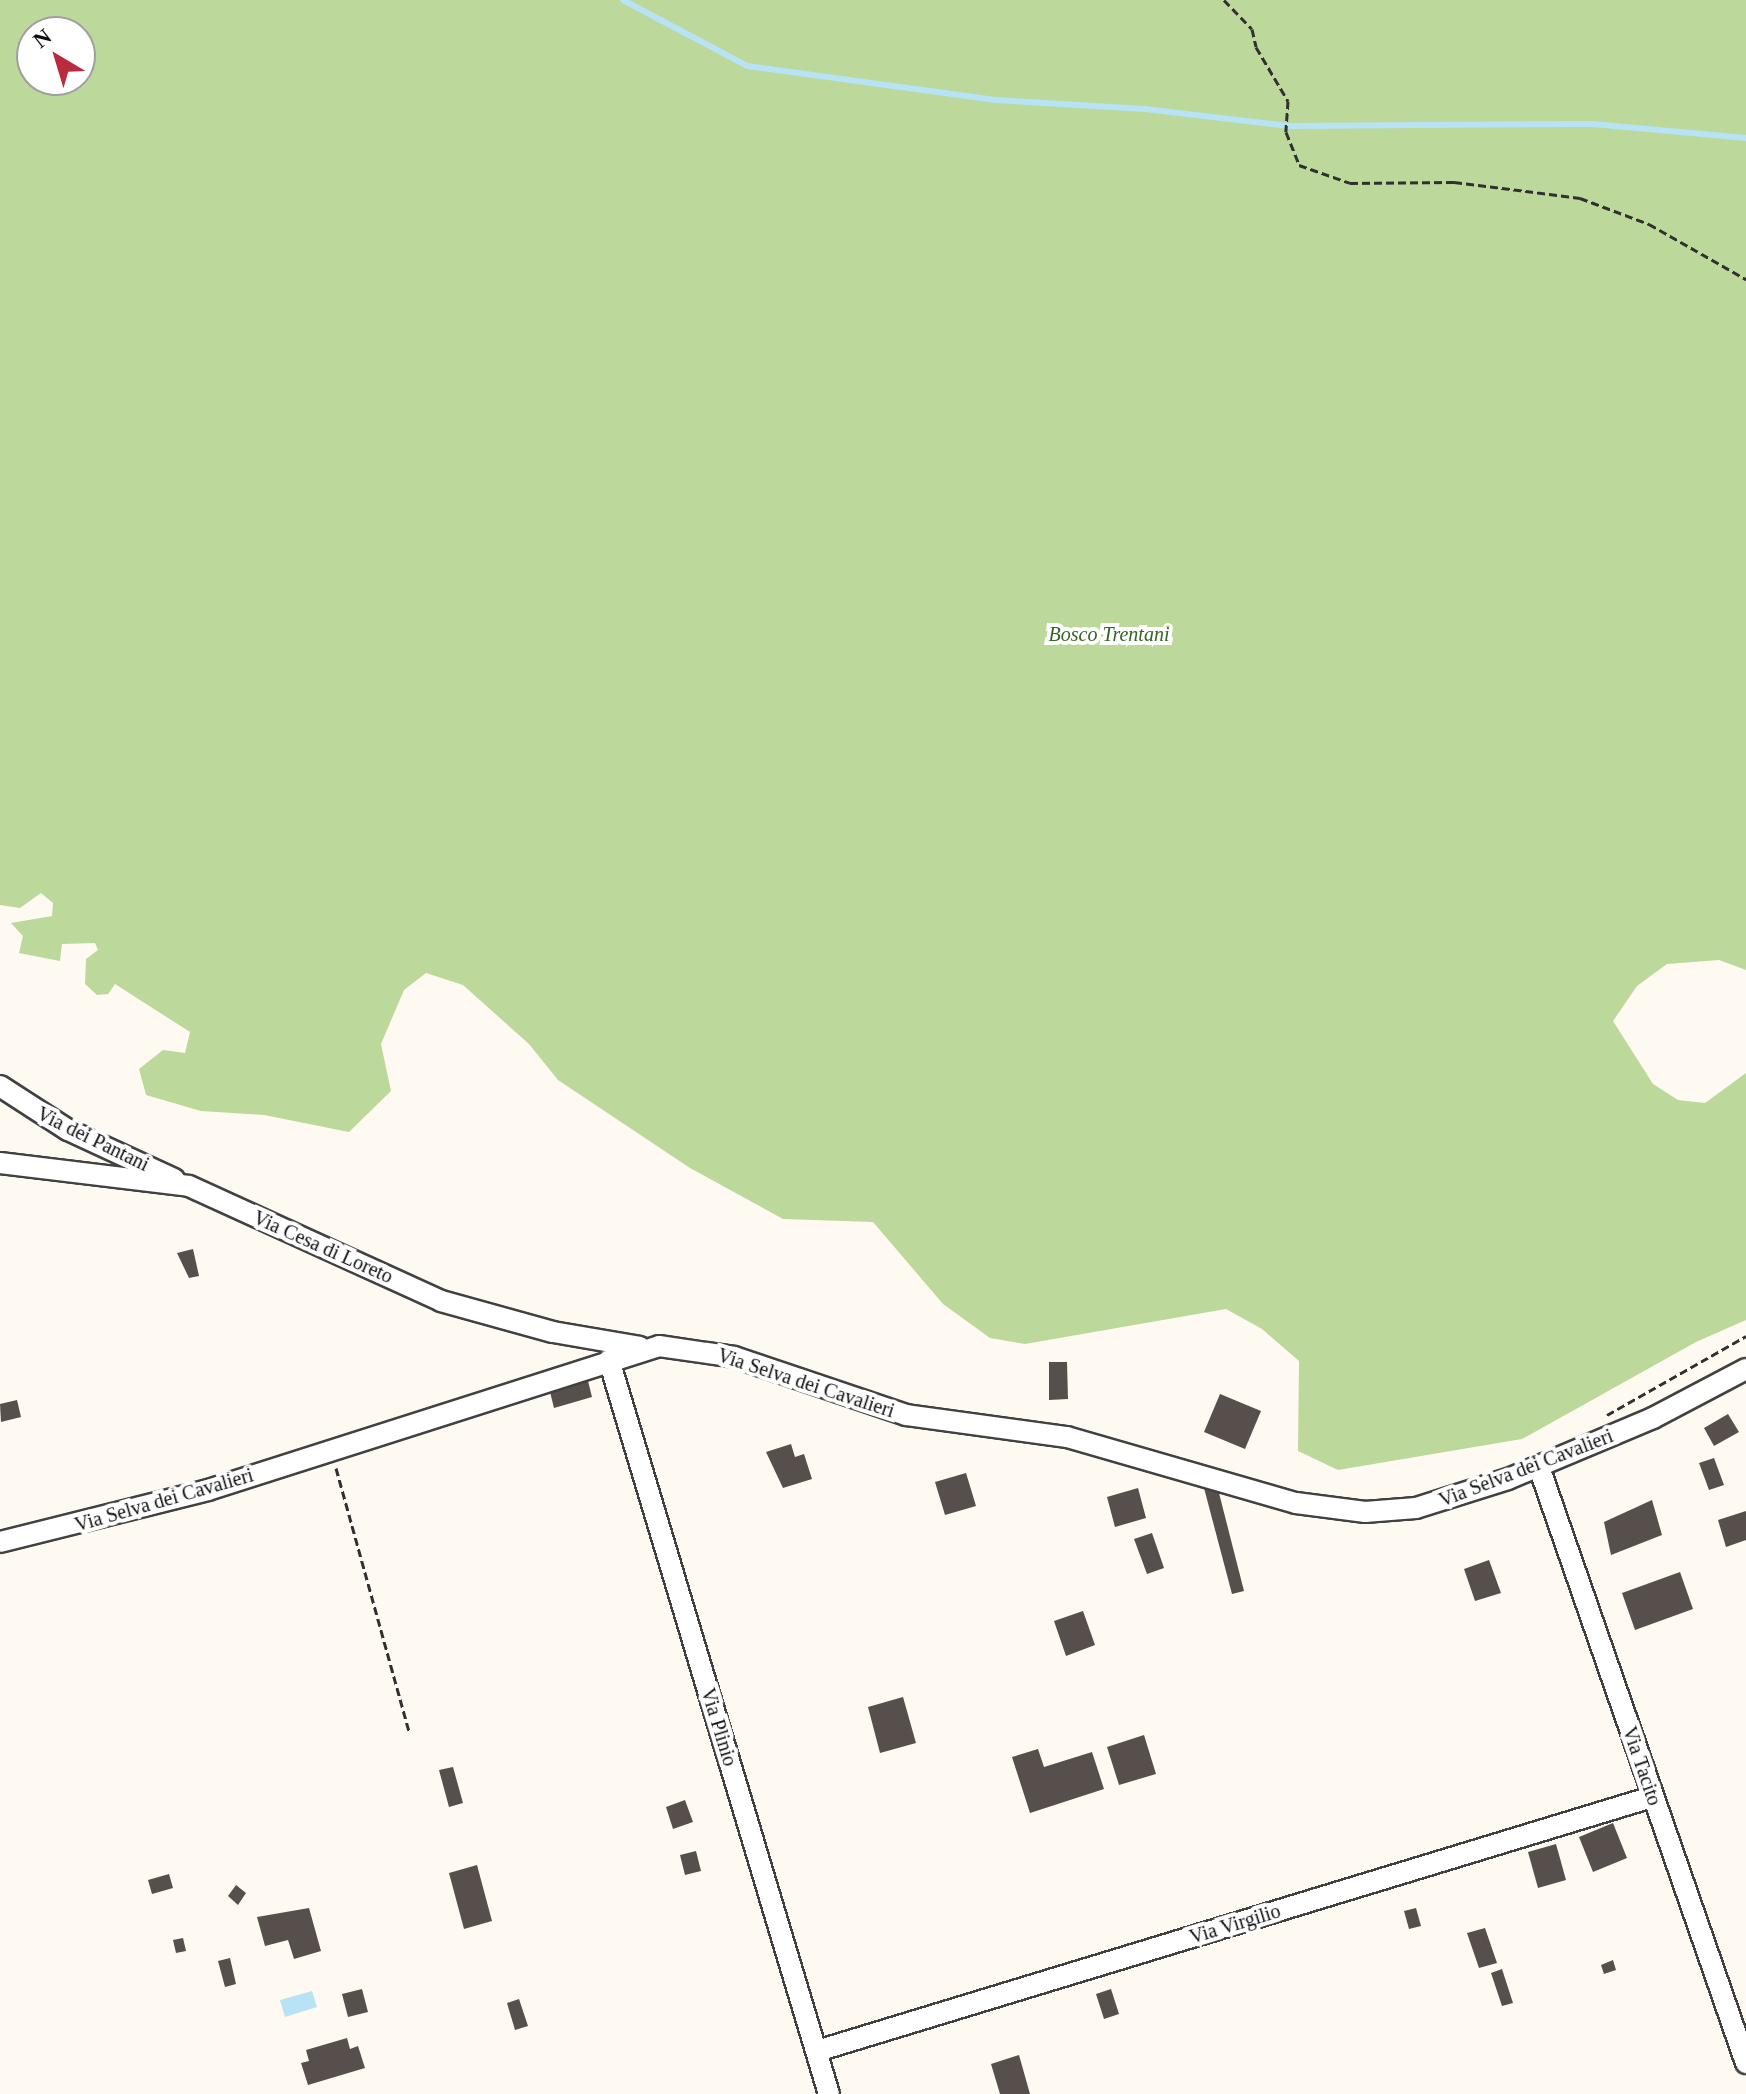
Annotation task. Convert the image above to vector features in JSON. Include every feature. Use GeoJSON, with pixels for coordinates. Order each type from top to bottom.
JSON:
{"type":"FeatureCollection","features":[{"type":"Feature","properties":{"kind":"street","name":"Via dei Pantani"},"geometry":{"type":"LineString","coordinates":[[0,1086],[68,1130],[189,1186]]}},
{"type":"Feature","properties":{"kind":"street","name":"Via Cesa di Loreto"},"geometry":{"type":"LineString","coordinates":[[0,1163],[189,1186],[441,1301],[553,1332],[644,1348]]}},
{"type":"Feature","properties":{"kind":"street","name":"Via Selva dei Cavalieri"},"geometry":{"type":"LineString","coordinates":[[0,1542],[168,1501],[644,1348],[678,1346],[716,1353],[885,1410],[1067,1437],[1337,1510],[1416,1508],[1539,1467],[1642,1423],[1746,1369]]}},
{"type":"Feature","properties":{"kind":"street","name":"Via Plinio"},"geometry":{"type":"LineString","coordinates":[[609,1360],[829,2094]]}},
{"type":"Feature","properties":{"kind":"street","name":"Via Tacito"},"geometry":{"type":"LineString","coordinates":[[1539,1467],[1746,2063]]}},
{"type":"Feature","properties":{"kind":"street","name":"Via Virgilio"},"geometry":{"type":"LineString","coordinates":[[817,2051],[1652,1797]]}},
{"type":"Feature","properties":{"kind":"path"},"geometry":{"type":"LineString","coordinates":[[1224,0],[1252,29],[1256,47],[1288,101],[1286,132],[1299,165],[1350,183],[1454,182],[1580,198],[1649,224],[1746,279]]}},
{"type":"Feature","properties":{"kind":"path"},"geometry":{"type":"LineString","coordinates":[[1596,1421],[1746,1336]]}},
{"type":"Feature","properties":{"kind":"path"},"geometry":{"type":"LineString","coordinates":[[331,1450],[409,1731]]}},
{"type":"Feature","properties":{"kind":"green space","name":"Bosco Trentani"},"geometry":{"type":"Polygon","coordinates":[[[0,0],[1746,0],[1746,970],[1719,960],[1667,964],[1637,986],[1613,1021],[1653,1084],[1678,1100],[1705,1103],[1746,1073],[1746,1320],[1696,1342],[1522,1439],[1338,1470],[1298,1451],[1299,1361],[1262,1329],[1226,1309],[1025,1344],[990,1338],[943,1304],[873,1222],[783,1219],[690,1168],[558,1080],[529,1044],[463,985],[426,973],[404,990],[381,1044],[391,1091],[349,1132],[264,1115],[201,1111],[146,1095],[139,1069],[163,1050],[185,1053],[190,1032],[115,984],[108,994],[97,995],[85,984],[86,959],[98,950],[95,943],[62,944],[60,961],[19,953],[23,936],[11,923],[52,916],[53,903],[41,893],[20,908],[0,905],[0,0]]]}},
{"type":"Feature","properties":{"kind":"water"},"geometry":{"type":"Polygon","coordinates":[[[312,1991],[317,2007],[285,2017],[280,2000],[312,1991]]]}},
{"type":"Feature","properties":{"kind":"building"},"geometry":{"type":"Polygon","coordinates":[[[193,1249],[199,1276],[189,1278],[177,1253],[193,1249]]]}},
{"type":"Feature","properties":{"kind":"building"},"geometry":{"type":"Polygon","coordinates":[[[1049,1362],[1067,1362],[1068,1399],[1049,1400],[1049,1362]]]}},
{"type":"Feature","properties":{"kind":"building"},"geometry":{"type":"Polygon","coordinates":[[[588,1381],[592,1397],[554,1408],[550,1392],[588,1381]]]}},
{"type":"Feature","properties":{"kind":"building"},"geometry":{"type":"Polygon","coordinates":[[[1220,1394],[1261,1411],[1245,1449],[1204,1432],[1220,1394]]]}},
{"type":"Feature","properties":{"kind":"building"},"geometry":{"type":"Polygon","coordinates":[[[17,1400],[21,1417],[1,1422],[0,1404],[17,1400]]]}},
{"type":"Feature","properties":{"kind":"building"},"geometry":{"type":"Polygon","coordinates":[[[1728,1414],[1739,1432],[1714,1446],[1704,1428],[1728,1414]]]}},
{"type":"Feature","properties":{"kind":"building"},"geometry":{"type":"Polygon","coordinates":[[[791,1444],[795,1457],[804,1454],[812,1479],[783,1488],[766,1452],[791,1444]]]}},
{"type":"Feature","properties":{"kind":"building"},"geometry":{"type":"Polygon","coordinates":[[[1714,1458],[1724,1485],[1709,1490],[1699,1463],[1714,1458]]]}},
{"type":"Feature","properties":{"kind":"building"},"geometry":{"type":"Polygon","coordinates":[[[966,1473],[976,1506],[945,1515],[935,1482],[966,1473]]]}},
{"type":"Feature","properties":{"kind":"building"},"geometry":{"type":"Polygon","coordinates":[[[1138,1488],[1146,1518],[1115,1527],[1107,1497],[1138,1488]]]}},
{"type":"Feature","properties":{"kind":"building"},"geometry":{"type":"Polygon","coordinates":[[[1204,1488],[1219,1493],[1244,1591],[1232,1594],[1204,1488]]]}},
{"type":"Feature","properties":{"kind":"building"},"geometry":{"type":"Polygon","coordinates":[[[1652,1500],[1662,1535],[1611,1555],[1604,1522],[1652,1500]]]}},
{"type":"Feature","properties":{"kind":"building"},"geometry":{"type":"Polygon","coordinates":[[[1746,1511],[1746,1540],[1726,1547],[1718,1520],[1746,1511]]]}},
{"type":"Feature","properties":{"kind":"building"},"geometry":{"type":"Polygon","coordinates":[[[1152,1533],[1164,1568],[1147,1574],[1134,1539],[1152,1533]]]}},
{"type":"Feature","properties":{"kind":"building"},"geometry":{"type":"Polygon","coordinates":[[[1489,1560],[1501,1593],[1475,1601],[1464,1569],[1489,1560]]]}},
{"type":"Feature","properties":{"kind":"building"},"geometry":{"type":"Polygon","coordinates":[[[1680,1572],[1693,1609],[1635,1630],[1622,1593],[1680,1572]]]}},
{"type":"Feature","properties":{"kind":"building"},"geometry":{"type":"Polygon","coordinates":[[[1083,1611],[1095,1645],[1066,1656],[1054,1621],[1083,1611]]]}},
{"type":"Feature","properties":{"kind":"building"},"geometry":{"type":"Polygon","coordinates":[[[903,1697],[916,1743],[880,1753],[868,1707],[903,1697]]]}},
{"type":"Feature","properties":{"kind":"building"},"geometry":{"type":"Polygon","coordinates":[[[1144,1735],[1156,1774],[1119,1785],[1107,1747],[1144,1735]]]}},
{"type":"Feature","properties":{"kind":"building"},"geometry":{"type":"Polygon","coordinates":[[[1038,1749],[1044,1767],[1092,1752],[1104,1789],[1030,1813],[1012,1757],[1038,1749]]]}},
{"type":"Feature","properties":{"kind":"building"},"geometry":{"type":"Polygon","coordinates":[[[453,1767],[463,1803],[449,1807],[439,1770],[453,1767]]]}},
{"type":"Feature","properties":{"kind":"building"},"geometry":{"type":"Polygon","coordinates":[[[685,1800],[693,1822],[673,1829],[666,1807],[685,1800]]]}},
{"type":"Feature","properties":{"kind":"building"},"geometry":{"type":"Polygon","coordinates":[[[1613,1823],[1627,1858],[1593,1872],[1579,1837],[1613,1823]]]}},
{"type":"Feature","properties":{"kind":"building"},"geometry":{"type":"Polygon","coordinates":[[[1556,1844],[1566,1880],[1538,1888],[1528,1852],[1556,1844]]]}},
{"type":"Feature","properties":{"kind":"building"},"geometry":{"type":"Polygon","coordinates":[[[696,1851],[701,1871],[685,1875],[680,1855],[696,1851]]]}},
{"type":"Feature","properties":{"kind":"building"},"geometry":{"type":"Polygon","coordinates":[[[477,1865],[492,1921],[464,1929],[449,1873],[477,1865]]]}},
{"type":"Feature","properties":{"kind":"building"},"geometry":{"type":"Polygon","coordinates":[[[169,1874],[173,1888],[152,1894],[148,1880],[169,1874]]]}},
{"type":"Feature","properties":{"kind":"building"},"geometry":{"type":"Polygon","coordinates":[[[236,1885],[246,1893],[238,1905],[228,1896],[236,1885]]]}},
{"type":"Feature","properties":{"kind":"building"},"geometry":{"type":"Polygon","coordinates":[[[309,1908],[321,1951],[294,1959],[288,1940],[265,1946],[257,1917],[309,1908]]]}},
{"type":"Feature","properties":{"kind":"building"},"geometry":{"type":"Polygon","coordinates":[[[1416,1908],[1421,1926],[1409,1929],[1404,1911],[1416,1908]]]}},
{"type":"Feature","properties":{"kind":"building"},"geometry":{"type":"Polygon","coordinates":[[[1485,1928],[1497,1963],[1479,1968],[1467,1933],[1485,1928]]]}},
{"type":"Feature","properties":{"kind":"building"},"geometry":{"type":"Polygon","coordinates":[[[183,1938],[186,1951],[176,1953],[173,1940],[183,1938]]]}},
{"type":"Feature","properties":{"kind":"building"},"geometry":{"type":"Polygon","coordinates":[[[230,1958],[236,1984],[225,1987],[218,1961],[230,1958]]]}},
{"type":"Feature","properties":{"kind":"building"},"geometry":{"type":"Polygon","coordinates":[[[1613,1960],[1616,1970],[1604,1974],[1601,1965],[1613,1960]]]}},
{"type":"Feature","properties":{"kind":"building"},"geometry":{"type":"Polygon","coordinates":[[[1502,1969],[1513,2003],[1502,2006],[1491,1973],[1502,1969]]]}},
{"type":"Feature","properties":{"kind":"building"},"geometry":{"type":"Polygon","coordinates":[[[362,1989],[368,2012],[348,2017],[342,1994],[362,1989]]]}},
{"type":"Feature","properties":{"kind":"building"},"geometry":{"type":"Polygon","coordinates":[[[1111,1989],[1119,2014],[1104,2019],[1096,1994],[1111,1989]]]}},
{"type":"Feature","properties":{"kind":"building"},"geometry":{"type":"Polygon","coordinates":[[[519,1999],[528,2026],[515,2030],[507,2003],[519,1999]]]}},
{"type":"Feature","properties":{"kind":"building"},"geometry":{"type":"Polygon","coordinates":[[[347,2038],[350,2049],[358,2046],[365,2068],[308,2085],[301,2063],[309,2061],[306,2050],[347,2038]]]}},
{"type":"Feature","properties":{"kind":"building"},"geometry":{"type":"Polygon","coordinates":[[[1019,2055],[1030,2094],[1000,2094],[991,2064],[1019,2055]]]}},
{"type":"Feature","properties":{"kind":"waterway"},"geometry":{"type":"LineString","coordinates":[[623,0],[747,66],[996,100],[1145,109],[1289,126],[1593,124],[1746,138]]}}]}
